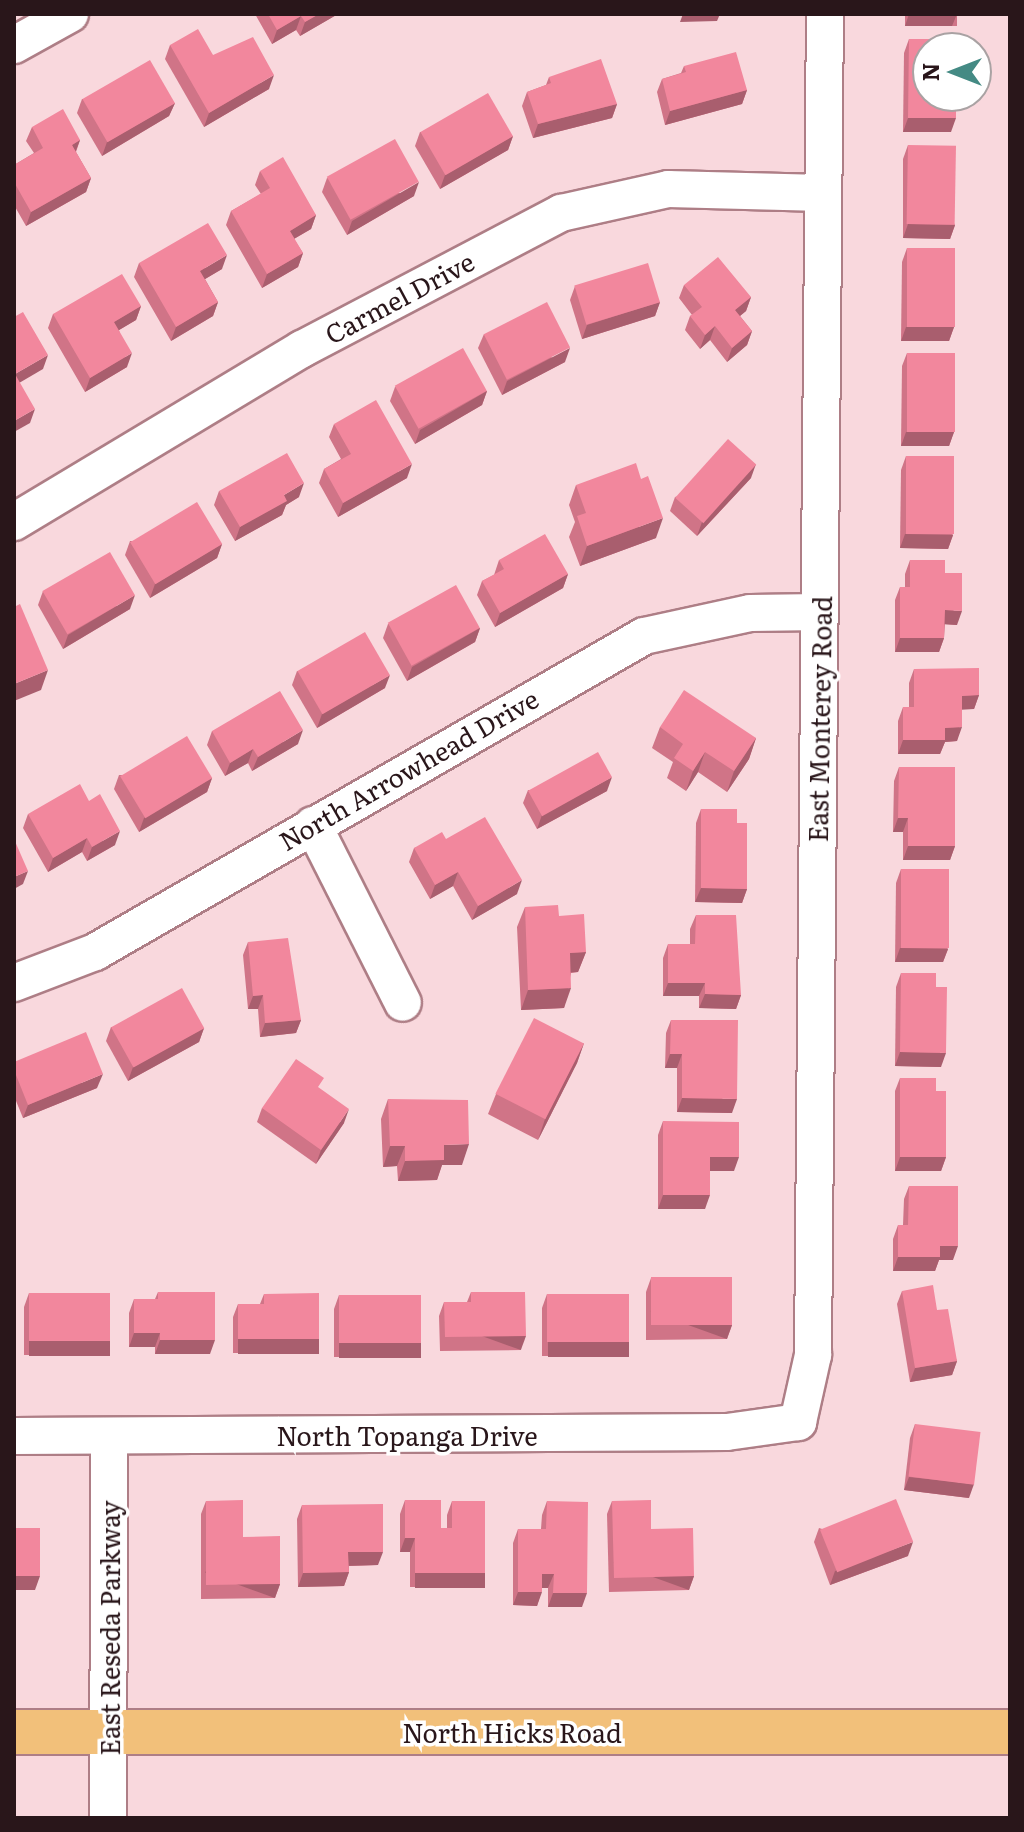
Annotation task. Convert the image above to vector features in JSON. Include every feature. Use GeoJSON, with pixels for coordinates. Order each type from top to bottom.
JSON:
{"type":"FeatureCollection","features":[{"type":"Feature","properties":{"kind":"main road","name":"North Hicks Road"},"geometry":{"type":"LineString","coordinates":[[14,1732],[1010,1732]]}},
{"type":"Feature","properties":{"kind":"street"},"geometry":{"type":"LineString","coordinates":[[14,45],[70,14]]}},
{"type":"Feature","properties":{"kind":"street","name":"East Monterey Road"},"geometry":{"type":"LineString","coordinates":[[798,1422],[813,1355],[825,14]]}},
{"type":"Feature","properties":{"kind":"street","name":"Carmel Drive"},"geometry":{"type":"LineString","coordinates":[[14,522],[302,349],[561,213],[668,189],[823,193]]}},
{"type":"Feature","properties":{"kind":"street","name":"North Arrowhead Drive"},"geometry":{"type":"LineString","coordinates":[[14,983],[95,952],[644,636],[750,613],[820,612]]}},
{"type":"Feature","properties":{"kind":"street"},"geometry":{"type":"LineString","coordinates":[[313,825],[403,1003]]}},
{"type":"Feature","properties":{"kind":"street","name":"North Topanga Drive"},"geometry":{"type":"LineString","coordinates":[[14,1436],[727,1432],[798,1422]]}},
{"type":"Feature","properties":{"kind":"street","name":"East Reseda Parkway"},"geometry":{"type":"LineString","coordinates":[[108,1818],[109,1437]]}},
{"type":"Feature","properties":{"kind":"building"},"geometry":{"type":"Polygon","coordinates":[[[268,14],[319,14],[305,22],[301,16],[277,30],[268,14]]]}},
{"type":"Feature","properties":{"kind":"building"},"geometry":{"type":"Polygon","coordinates":[[[198,29],[213,55],[253,37],[274,75],[209,113],[170,45],[198,29]]]}},
{"type":"Feature","properties":{"kind":"building"},"geometry":{"type":"Polygon","coordinates":[[[909,39],[912,39],[912,112],[956,112],[956,118],[908,118],[909,39]]]}},
{"type":"Feature","properties":{"kind":"building"},"geometry":{"type":"Polygon","coordinates":[[[736,52],[747,90],[670,111],[662,79],[686,72],[684,66],[736,52]]]}},
{"type":"Feature","properties":{"kind":"building"},"geometry":{"type":"Polygon","coordinates":[[[601,59],[617,104],[538,124],[527,92],[551,83],[549,77],[601,59]]]}},
{"type":"Feature","properties":{"kind":"building"},"geometry":{"type":"Polygon","coordinates":[[[150,60],[175,103],[107,142],[82,99],[150,60]]]}},
{"type":"Feature","properties":{"kind":"building"},"geometry":{"type":"Polygon","coordinates":[[[488,93],[513,136],[445,175],[420,132],[488,93]]]}},
{"type":"Feature","properties":{"kind":"building"},"geometry":{"type":"Polygon","coordinates":[[[63,109],[80,140],[72,145],[91,178],[31,212],[14,182],[14,165],[43,148],[32,127],[63,109]]]}},
{"type":"Feature","properties":{"kind":"building"},"geometry":{"type":"Polygon","coordinates":[[[395,139],[419,182],[351,220],[327,177],[395,139]]]}},
{"type":"Feature","properties":{"kind":"building"},"geometry":{"type":"Polygon","coordinates":[[[908,145],[956,146],[955,225],[907,224],[908,145]]]}},
{"type":"Feature","properties":{"kind":"building"},"geometry":{"type":"Polygon","coordinates":[[[283,157],[316,215],[290,231],[303,253],[267,274],[231,211],[270,188],[260,171],[283,157]]]}},
{"type":"Feature","properties":{"kind":"building"},"geometry":{"type":"Polygon","coordinates":[[[208,223],[227,255],[200,271],[218,302],[176,327],[139,263],[208,223]]]}},
{"type":"Feature","properties":{"kind":"building"},"geometry":{"type":"Polygon","coordinates":[[[907,248],[955,248],[955,327],[907,327],[907,248]]]}},
{"type":"Feature","properties":{"kind":"building"},"geometry":{"type":"Polygon","coordinates":[[[718,257],[751,297],[735,310],[752,331],[732,348],[715,326],[705,335],[690,316],[702,307],[684,285],[718,257]]]}},
{"type":"Feature","properties":{"kind":"building"},"geometry":{"type":"Polygon","coordinates":[[[648,263],[660,302],[586,325],[574,286],[648,263]]]}},
{"type":"Feature","properties":{"kind":"building"},"geometry":{"type":"Polygon","coordinates":[[[122,274],[141,306],[114,322],[132,353],[90,378],[53,314],[122,274]]]}},
{"type":"Feature","properties":{"kind":"building"},"geometry":{"type":"Polygon","coordinates":[[[547,302],[570,347],[507,380],[484,334],[547,302]]]}},
{"type":"Feature","properties":{"kind":"building"},"geometry":{"type":"Polygon","coordinates":[[[23,312],[48,355],[15,374],[35,409],[14,421],[14,317],[23,312]]]}},
{"type":"Feature","properties":{"kind":"building"},"geometry":{"type":"Polygon","coordinates":[[[463,348],[487,391],[419,429],[395,386],[463,348]]]}},
{"type":"Feature","properties":{"kind":"building"},"geometry":{"type":"Polygon","coordinates":[[[907,353],[955,353],[955,432],[907,432],[907,353]]]}},
{"type":"Feature","properties":{"kind":"building"},"geometry":{"type":"Polygon","coordinates":[[[376,400],[412,464],[343,503],[324,469],[351,454],[334,424],[376,400]]]}},
{"type":"Feature","properties":{"kind":"building"},"geometry":{"type":"Polygon","coordinates":[[[728,439],[756,464],[703,523],[675,498],[728,439]]]}},
{"type":"Feature","properties":{"kind":"building"},"geometry":{"type":"Polygon","coordinates":[[[287,453],[304,483],[284,495],[287,501],[240,527],[219,491],[287,453]]]}},
{"type":"Feature","properties":{"kind":"building"},"geometry":{"type":"Polygon","coordinates":[[[906,456],[954,456],[954,534],[906,534],[906,456]]]}},
{"type":"Feature","properties":{"kind":"building"},"geometry":{"type":"Polygon","coordinates":[[[636,463],[641,479],[648,476],[663,518],[587,546],[577,516],[586,513],[576,485],[636,463]]]}},
{"type":"Feature","properties":{"kind":"building"},"geometry":{"type":"Polygon","coordinates":[[[197,502],[222,544],[155,584],[130,542],[197,502]]]}},
{"type":"Feature","properties":{"kind":"building"},"geometry":{"type":"Polygon","coordinates":[[[545,534],[568,574],[500,613],[482,581],[504,569],[499,560],[545,534]]]}},
{"type":"Feature","properties":{"kind":"building"},"geometry":{"type":"Polygon","coordinates":[[[110,552],[135,595],[67,634],[42,591],[110,552]]]}},
{"type":"Feature","properties":{"kind":"building"},"geometry":{"type":"Polygon","coordinates":[[[910,560],[945,560],[945,573],[962,573],[962,611],[945,610],[944,638],[900,638],[900,587],[910,587],[910,560]]]}},
{"type":"Feature","properties":{"kind":"building"},"geometry":{"type":"Polygon","coordinates":[[[456,585],[480,628],[412,666],[388,623],[456,585]]]}},
{"type":"Feature","properties":{"kind":"building"},"geometry":{"type":"Polygon","coordinates":[[[20,604],[48,670],[14,684],[14,607],[20,604]]]}},
{"type":"Feature","properties":{"kind":"building"},"geometry":{"type":"Polygon","coordinates":[[[365,632],[390,675],[322,714],[297,671],[365,632]]]}},
{"type":"Feature","properties":{"kind":"building"},"geometry":{"type":"Polygon","coordinates":[[[979,668],[979,695],[962,696],[962,727],[945,728],[945,740],[903,740],[903,707],[914,707],[914,669],[979,668]]]}},
{"type":"Feature","properties":{"kind":"building"},"geometry":{"type":"Polygon","coordinates":[[[684,690],[756,738],[734,771],[705,752],[693,771],[674,758],[683,744],[660,727],[684,690]]]}},
{"type":"Feature","properties":{"kind":"building"},"geometry":{"type":"Polygon","coordinates":[[[280,691],[303,730],[258,757],[253,749],[230,763],[212,731],[280,691]]]}},
{"type":"Feature","properties":{"kind":"building"},"geometry":{"type":"Polygon","coordinates":[[[187,736],[212,778],[145,818],[120,776],[187,736]]]}},
{"type":"Feature","properties":{"kind":"building"},"geometry":{"type":"Polygon","coordinates":[[[598,752],[612,777],[542,816],[528,791],[598,752]]]}},
{"type":"Feature","properties":{"kind":"building"},"geometry":{"type":"Polygon","coordinates":[[[899,767],[955,767],[955,846],[908,846],[908,818],[898,818],[899,767]]]}},
{"type":"Feature","properties":{"kind":"building"},"geometry":{"type":"Polygon","coordinates":[[[80,784],[89,801],[100,794],[120,831],[92,847],[87,838],[53,858],[28,814],[80,784]]]}},
{"type":"Feature","properties":{"kind":"building"},"geometry":{"type":"Polygon","coordinates":[[[701,809],[737,809],[737,823],[747,823],[747,889],[701,888],[701,809]]]}},
{"type":"Feature","properties":{"kind":"building"},"geometry":{"type":"Polygon","coordinates":[[[485,817],[522,880],[478,906],[458,872],[435,885],[414,848],[442,832],[446,839],[485,817]]]}},
{"type":"Feature","properties":{"kind":"building"},"geometry":{"type":"Polygon","coordinates":[[[14,839],[28,871],[14,877],[14,839]]]}},
{"type":"Feature","properties":{"kind":"building"},"geometry":{"type":"Polygon","coordinates":[[[901,869],[949,869],[949,948],[901,948],[901,869]]]}},
{"type":"Feature","properties":{"kind":"building"},"geometry":{"type":"Polygon","coordinates":[[[558,905],[559,916],[584,914],[586,952],[570,953],[571,988],[528,990],[525,907],[558,905]]]}},
{"type":"Feature","properties":{"kind":"building"},"geometry":{"type":"Polygon","coordinates":[[[696,915],[736,915],[741,995],[705,994],[705,983],[668,983],[668,944],[695,944],[696,915]]]}},
{"type":"Feature","properties":{"kind":"building"},"geometry":{"type":"Polygon","coordinates":[[[288,938],[301,1020],[265,1023],[263,995],[253,996],[248,942],[288,938]]]}},
{"type":"Feature","properties":{"kind":"building"},"geometry":{"type":"Polygon","coordinates":[[[901,973],[936,973],[936,987],[947,987],[946,1053],[900,1052],[901,973]]]}},
{"type":"Feature","properties":{"kind":"building"},"geometry":{"type":"Polygon","coordinates":[[[182,988],[204,1028],[133,1068],[111,1027],[182,988]]]}},
{"type":"Feature","properties":{"kind":"building"},"geometry":{"type":"Polygon","coordinates":[[[534,1018],[584,1043],[545,1119],[495,1094],[534,1018]]]}},
{"type":"Feature","properties":{"kind":"building"},"geometry":{"type":"Polygon","coordinates":[[[671,1020],[738,1020],[737,1099],[682,1098],[682,1054],[670,1054],[671,1020]]]}},
{"type":"Feature","properties":{"kind":"building"},"geometry":{"type":"Polygon","coordinates":[[[86,1032],[103,1074],[28,1105],[14,1070],[14,1062],[86,1032]]]}},
{"type":"Feature","properties":{"kind":"building"},"geometry":{"type":"Polygon","coordinates":[[[296,1059],[324,1078],[318,1087],[349,1109],[321,1150],[262,1108],[296,1059]]]}},
{"type":"Feature","properties":{"kind":"building"},"geometry":{"type":"Polygon","coordinates":[[[900,1078],[936,1078],[936,1091],[946,1091],[946,1157],[900,1157],[900,1078]]]}},
{"type":"Feature","properties":{"kind":"building"},"geometry":{"type":"Polygon","coordinates":[[[388,1099],[468,1100],[469,1144],[444,1145],[444,1160],[405,1161],[405,1146],[390,1146],[388,1099]]]}},
{"type":"Feature","properties":{"kind":"building"},"geometry":{"type":"Polygon","coordinates":[[[663,1121],[739,1122],[739,1157],[710,1157],[710,1195],[663,1195],[663,1121]]]}},
{"type":"Feature","properties":{"kind":"building"},"geometry":{"type":"Polygon","coordinates":[[[909,1186],[958,1186],[958,1246],[940,1246],[940,1257],[898,1257],[898,1225],[908,1225],[909,1186]]]}},
{"type":"Feature","properties":{"kind":"building"},"geometry":{"type":"Polygon","coordinates":[[[651,1277],[732,1277],[732,1325],[651,1325],[651,1277]]]}},
{"type":"Feature","properties":{"kind":"building"},"geometry":{"type":"Polygon","coordinates":[[[933,1285],[937,1310],[948,1309],[957,1361],[915,1368],[902,1291],[933,1285]]]}},
{"type":"Feature","properties":{"kind":"building"},"geometry":{"type":"Polygon","coordinates":[[[158,1292],[215,1292],[215,1340],[160,1340],[160,1333],[134,1333],[134,1299],[158,1299],[158,1292]]]}},
{"type":"Feature","properties":{"kind":"building"},"geometry":{"type":"Polygon","coordinates":[[[471,1292],[525,1292],[526,1336],[445,1337],[444,1302],[471,1302],[471,1292]]]}},
{"type":"Feature","properties":{"kind":"building"},"geometry":{"type":"Polygon","coordinates":[[[29,1293],[110,1293],[110,1341],[29,1341],[29,1293]]]}},
{"type":"Feature","properties":{"kind":"building"},"geometry":{"type":"Polygon","coordinates":[[[319,1293],[319,1339],[238,1339],[238,1304],[264,1304],[264,1294],[319,1293]]]}},
{"type":"Feature","properties":{"kind":"building"},"geometry":{"type":"Polygon","coordinates":[[[547,1294],[629,1294],[629,1342],[547,1342],[547,1294]]]}},
{"type":"Feature","properties":{"kind":"building"},"geometry":{"type":"Polygon","coordinates":[[[339,1295],[421,1295],[421,1343],[339,1343],[339,1295]]]}},
{"type":"Feature","properties":{"kind":"building"},"geometry":{"type":"Polygon","coordinates":[[[915,1424],[981,1432],[974,1485],[909,1477],[915,1424]]]}},
{"type":"Feature","properties":{"kind":"building"},"geometry":{"type":"Polygon","coordinates":[[[896,1499],[913,1542],[837,1572],[820,1530],[896,1499]]]}},
{"type":"Feature","properties":{"kind":"building"},"geometry":{"type":"Polygon","coordinates":[[[243,1500],[243,1537],[280,1536],[280,1584],[206,1585],[206,1501],[243,1500]]]}},
{"type":"Feature","properties":{"kind":"building"},"geometry":{"type":"Polygon","coordinates":[[[405,1500],[441,1500],[441,1528],[452,1528],[452,1501],[485,1501],[485,1573],[415,1573],[415,1538],[405,1538],[405,1500]]]}},
{"type":"Feature","properties":{"kind":"building"},"geometry":{"type":"Polygon","coordinates":[[[651,1500],[651,1529],[693,1528],[694,1576],[614,1578],[612,1501],[651,1500]]]}},
{"type":"Feature","properties":{"kind":"building"},"geometry":{"type":"Polygon","coordinates":[[[547,1501],[588,1502],[587,1593],[553,1593],[554,1574],[542,1574],[542,1592],[518,1592],[518,1529],[546,1529],[547,1501]]]}},
{"type":"Feature","properties":{"kind":"building"},"geometry":{"type":"Polygon","coordinates":[[[383,1504],[383,1552],[348,1552],[349,1572],[303,1573],[302,1505],[383,1504]]]}},
{"type":"Feature","properties":{"kind":"building"},"geometry":{"type":"Polygon","coordinates":[[[14,1528],[40,1528],[40,1576],[14,1576],[14,1528]]]}}]}
